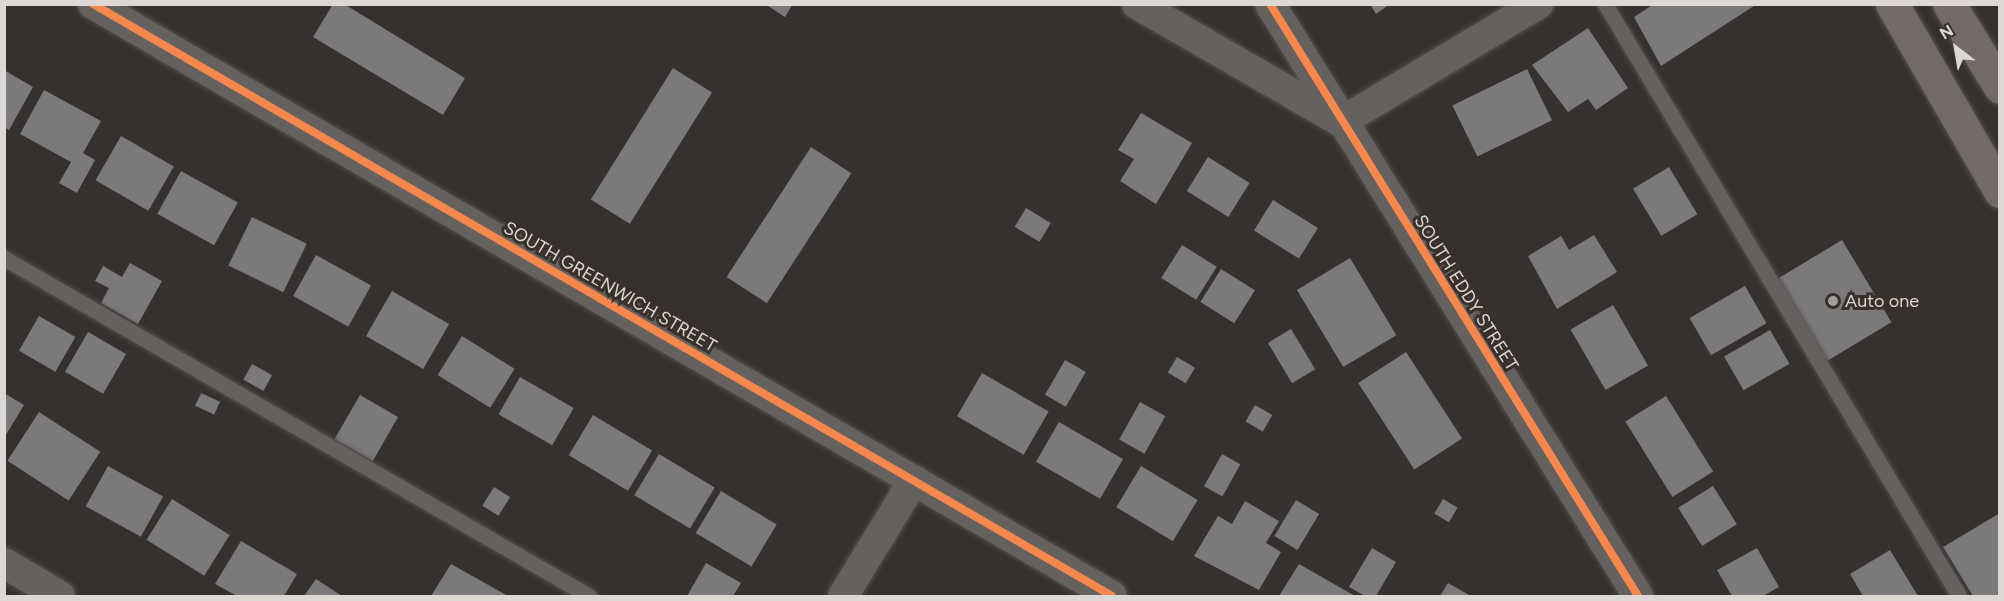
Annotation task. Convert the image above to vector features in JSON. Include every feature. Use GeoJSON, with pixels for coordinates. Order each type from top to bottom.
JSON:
{"type":"FeatureCollection","features":[{"type":"Feature","properties":{"kind":"main road"},"geometry":{"type":"LineString","coordinates":[[1892,4],[2000,191]]}},
{"type":"Feature","properties":{"kind":"main road"},"geometry":{"type":"LineString","coordinates":[[1949,4],[2000,87]]}},
{"type":"Feature","properties":{"kind":"street","name":"SOUTH GREENWICH STREET"},"geometry":{"type":"LineString","coordinates":[[93,4],[1112,597]]}},
{"type":"Feature","properties":{"kind":"street"},"geometry":{"type":"LineString","coordinates":[[1137,4],[1341,122],[1538,4]]}},
{"type":"Feature","properties":{"kind":"street","name":"SOUTH EDDY STREET"},"geometry":{"type":"LineString","coordinates":[[1270,4],[1341,122],[1638,597]]}},
{"type":"Feature","properties":{"kind":"street"},"geometry":{"type":"LineString","coordinates":[[843,597],[914,480]]}},
{"type":"Feature","properties":{"kind":"street"},"geometry":{"type":"LineString","coordinates":[[4,563],[60,597]]}},
{"type":"Feature","properties":{"kind":"lane"},"geometry":{"type":"LineString","coordinates":[[1605,4],[1959,597]]}},
{"type":"Feature","properties":{"kind":"lane"},"geometry":{"type":"LineString","coordinates":[[4,258],[589,597]]}},
{"type":"Feature","properties":{"kind":"building"},"geometry":{"type":"Polygon","coordinates":[[[333,4],[344,4],[465,78],[443,115],[313,37],[333,4]]]}},
{"type":"Feature","properties":{"kind":"building"},"geometry":{"type":"Polygon","coordinates":[[[765,4],[793,4],[785,17],[765,4]]]}},
{"type":"Feature","properties":{"kind":"building"},"geometry":{"type":"Polygon","coordinates":[[[1370,4],[1390,4],[1376,14],[1370,4]]]}},
{"type":"Feature","properties":{"kind":"building"},"geometry":{"type":"Polygon","coordinates":[[[1654,4],[1757,4],[1661,66],[1634,17],[1654,4]]]}},
{"type":"Feature","properties":{"kind":"building"},"geometry":{"type":"Polygon","coordinates":[[[1588,28],[1628,88],[1596,110],[1588,99],[1568,112],[1532,65],[1588,28]]]}},
{"type":"Feature","properties":{"kind":"building"},"geometry":{"type":"Polygon","coordinates":[[[673,68],[712,92],[630,224],[591,199],[673,68]]]}},
{"type":"Feature","properties":{"kind":"building"},"geometry":{"type":"Polygon","coordinates":[[[1527,69],[1552,120],[1477,157],[1452,105],[1527,69]]]}},
{"type":"Feature","properties":{"kind":"building"},"geometry":{"type":"Polygon","coordinates":[[[4,70],[33,87],[9,130],[4,127],[4,70]]]}},
{"type":"Feature","properties":{"kind":"building"},"geometry":{"type":"Polygon","coordinates":[[[44,90],[101,121],[83,153],[95,160],[77,193],[59,183],[71,162],[20,134],[44,90]]]}},
{"type":"Feature","properties":{"kind":"building"},"geometry":{"type":"Polygon","coordinates":[[[1141,113],[1192,143],[1156,204],[1120,181],[1134,159],[1118,150],[1141,113]]]}},
{"type":"Feature","properties":{"kind":"building"},"geometry":{"type":"Polygon","coordinates":[[[121,136],[174,166],[148,211],[96,180],[121,136]]]}},
{"type":"Feature","properties":{"kind":"building"},"geometry":{"type":"Polygon","coordinates":[[[811,147],[851,173],[767,303],[727,277],[811,147]]]}},
{"type":"Feature","properties":{"kind":"building"},"geometry":{"type":"Polygon","coordinates":[[[1208,157],[1250,183],[1228,217],[1187,191],[1208,157]]]}},
{"type":"Feature","properties":{"kind":"building"},"geometry":{"type":"Polygon","coordinates":[[[1669,167],[1697,214],[1661,236],[1633,189],[1669,167]]]}},
{"type":"Feature","properties":{"kind":"building"},"geometry":{"type":"Polygon","coordinates":[[[181,171],[238,203],[214,245],[157,214],[181,171]]]}},
{"type":"Feature","properties":{"kind":"building"},"geometry":{"type":"Polygon","coordinates":[[[1273,200],[1318,228],[1299,259],[1254,231],[1273,200]]]}},
{"type":"Feature","properties":{"kind":"building"},"geometry":{"type":"Polygon","coordinates":[[[1026,208],[1051,223],[1040,242],[1015,227],[1026,208]]]}},
{"type":"Feature","properties":{"kind":"building"},"geometry":{"type":"Polygon","coordinates":[[[252,217],[307,244],[283,292],[228,266],[252,217]]]}},
{"type":"Feature","properties":{"kind":"building"},"geometry":{"type":"Polygon","coordinates":[[[1594,235],[1617,272],[1557,309],[1528,256],[1561,236],[1569,250],[1594,235]]]}},
{"type":"Feature","properties":{"kind":"building","name":"Auto one"},"geometry":{"type":"Polygon","coordinates":[[[1842,240],[1891,322],[1824,363],[1774,281],[1842,240]]]}},
{"type":"Feature","properties":{"kind":"building"},"geometry":{"type":"Polygon","coordinates":[[[1182,245],[1217,267],[1196,300],[1161,278],[1182,245]]]}},
{"type":"Feature","properties":{"kind":"building"},"geometry":{"type":"Polygon","coordinates":[[[316,255],[371,286],[348,327],[293,296],[316,255]]]}},
{"type":"Feature","properties":{"kind":"building"},"geometry":{"type":"Polygon","coordinates":[[[1350,258],[1396,335],[1343,367],[1297,290],[1350,258]]]}},
{"type":"Feature","properties":{"kind":"building"},"geometry":{"type":"Polygon","coordinates":[[[130,263],[162,281],[138,324],[101,303],[109,288],[95,281],[103,266],[122,277],[130,263]]]}},
{"type":"Feature","properties":{"kind":"building"},"geometry":{"type":"Polygon","coordinates":[[[1221,269],[1255,290],[1234,323],[1200,302],[1221,269]]]}},
{"type":"Feature","properties":{"kind":"building"},"geometry":{"type":"Polygon","coordinates":[[[1745,286],[1766,323],[1711,355],[1690,318],[1745,286]]]}},
{"type":"Feature","properties":{"kind":"building"},"geometry":{"type":"Polygon","coordinates":[[[392,291],[449,324],[423,369],[366,336],[392,291]]]}},
{"type":"Feature","properties":{"kind":"building"},"geometry":{"type":"Polygon","coordinates":[[[1613,305],[1648,366],[1606,390],[1571,330],[1613,305]]]}},
{"type":"Feature","properties":{"kind":"building"},"geometry":{"type":"Polygon","coordinates":[[[39,316],[75,337],[55,372],[19,351],[39,316]]]}},
{"type":"Feature","properties":{"kind":"building"},"geometry":{"type":"Polygon","coordinates":[[[1291,329],[1315,369],[1292,383],[1268,343],[1291,329]]]}},
{"type":"Feature","properties":{"kind":"building"},"geometry":{"type":"Polygon","coordinates":[[[1770,330],[1790,364],[1744,390],[1724,356],[1770,330]]]}},
{"type":"Feature","properties":{"kind":"building"},"geometry":{"type":"Polygon","coordinates":[[[88,332],[126,354],[103,394],[65,372],[88,332]]]}},
{"type":"Feature","properties":{"kind":"building"},"geometry":{"type":"Polygon","coordinates":[[[462,336],[515,369],[490,408],[438,375],[462,336]]]}},
{"type":"Feature","properties":{"kind":"building"},"geometry":{"type":"Polygon","coordinates":[[[1406,352],[1462,438],[1414,469],[1358,383],[1406,352]]]}},
{"type":"Feature","properties":{"kind":"building"},"geometry":{"type":"Polygon","coordinates":[[[1177,357],[1195,368],[1186,383],[1168,372],[1177,357]]]}},
{"type":"Feature","properties":{"kind":"building"},"geometry":{"type":"Polygon","coordinates":[[[1065,360],[1086,372],[1066,407],[1045,395],[1065,360]]]}},
{"type":"Feature","properties":{"kind":"building"},"geometry":{"type":"Polygon","coordinates":[[[252,364],[272,375],[263,391],[243,380],[252,364]]]}},
{"type":"Feature","properties":{"kind":"building"},"geometry":{"type":"Polygon","coordinates":[[[982,373],[1049,411],[1024,455],[957,416],[982,373]]]}},
{"type":"Feature","properties":{"kind":"building"},"geometry":{"type":"Polygon","coordinates":[[[520,377],[574,408],[552,445],[498,414],[520,377]]]}},
{"type":"Feature","properties":{"kind":"building"},"geometry":{"type":"Polygon","coordinates":[[[4,393],[24,405],[4,438],[4,393]]]}},
{"type":"Feature","properties":{"kind":"building"},"geometry":{"type":"Polygon","coordinates":[[[201,393],[220,402],[214,415],[195,406],[201,393]]]}},
{"type":"Feature","properties":{"kind":"building"},"geometry":{"type":"Polygon","coordinates":[[[360,395],[398,417],[373,461],[334,439],[360,395]]]}},
{"type":"Feature","properties":{"kind":"building"},"geometry":{"type":"Polygon","coordinates":[[[1666,396],[1713,471],[1672,497],[1625,421],[1666,396]]]}},
{"type":"Feature","properties":{"kind":"building"},"geometry":{"type":"Polygon","coordinates":[[[1140,402],[1165,416],[1145,454],[1119,440],[1140,402]]]}},
{"type":"Feature","properties":{"kind":"building"},"geometry":{"type":"Polygon","coordinates":[[[1255,405],[1272,415],[1263,431],[1246,421],[1255,405]]]}},
{"type":"Feature","properties":{"kind":"building"},"geometry":{"type":"Polygon","coordinates":[[[39,412],[100,452],[69,500],[7,461],[39,412]]]}},
{"type":"Feature","properties":{"kind":"building"},"geometry":{"type":"Polygon","coordinates":[[[593,415],[652,451],[628,491],[569,455],[593,415]]]}},
{"type":"Feature","properties":{"kind":"building"},"geometry":{"type":"Polygon","coordinates":[[[1059,422],[1123,459],[1100,499],[1036,462],[1059,422]]]}},
{"type":"Feature","properties":{"kind":"building"},"geometry":{"type":"Polygon","coordinates":[[[659,454],[715,487],[690,529],[634,495],[659,454]]]}},
{"type":"Feature","properties":{"kind":"building"},"geometry":{"type":"Polygon","coordinates":[[[1222,454],[1240,464],[1222,497],[1204,486],[1222,454]]]}},
{"type":"Feature","properties":{"kind":"building"},"geometry":{"type":"Polygon","coordinates":[[[108,466],[163,497],[141,537],[86,506],[108,466]]]}},
{"type":"Feature","properties":{"kind":"building"},"geometry":{"type":"Polygon","coordinates":[[[1141,466],[1198,500],[1173,541],[1116,507],[1141,466]]]}},
{"type":"Feature","properties":{"kind":"building"},"geometry":{"type":"Polygon","coordinates":[[[1713,486],[1737,524],[1702,546],[1678,508],[1713,486]]]}},
{"type":"Feature","properties":{"kind":"building"},"geometry":{"type":"Polygon","coordinates":[[[494,487],[510,497],[498,516],[482,506],[494,487]]]}},
{"type":"Feature","properties":{"kind":"building"},"geometry":{"type":"Polygon","coordinates":[[[721,491],[777,524],[751,566],[696,533],[721,491]]]}},
{"type":"Feature","properties":{"kind":"building"},"geometry":{"type":"Polygon","coordinates":[[[172,499],[230,535],[204,576],[147,540],[172,499]]]}},
{"type":"Feature","properties":{"kind":"building"},"geometry":{"type":"Polygon","coordinates":[[[1443,499],[1458,508],[1449,522],[1434,514],[1443,499]]]}},
{"type":"Feature","properties":{"kind":"building"},"geometry":{"type":"Polygon","coordinates":[[[1296,500],[1319,514],[1298,550],[1274,536],[1296,500]]]}},
{"type":"Feature","properties":{"kind":"building"},"geometry":{"type":"Polygon","coordinates":[[[1245,501],[1279,521],[1266,543],[1281,552],[1259,590],[1194,556],[1218,516],[1232,524],[1245,501]]]}},
{"type":"Feature","properties":{"kind":"building"},"geometry":{"type":"Polygon","coordinates":[[[2000,513],[2000,596],[1973,596],[1943,547],[2000,513]]]}},
{"type":"Feature","properties":{"kind":"building"},"geometry":{"type":"Polygon","coordinates":[[[241,541],[297,574],[284,596],[237,596],[215,584],[241,541]]]}},
{"type":"Feature","properties":{"kind":"building"},"geometry":{"type":"Polygon","coordinates":[[[1372,548],[1396,562],[1376,596],[1365,596],[1349,587],[1372,548]]]}},
{"type":"Feature","properties":{"kind":"building"},"geometry":{"type":"Polygon","coordinates":[[[1757,548],[1779,587],[1763,596],[1732,596],[1717,570],[1757,548]]]}},
{"type":"Feature","properties":{"kind":"building"},"geometry":{"type":"Polygon","coordinates":[[[1890,550],[1918,596],[1863,596],[1850,574],[1890,550]]]}},
{"type":"Feature","properties":{"kind":"building"},"geometry":{"type":"Polygon","coordinates":[[[706,563],[741,583],[733,596],[687,596],[706,563]]]}},
{"type":"Feature","properties":{"kind":"building"},"geometry":{"type":"Polygon","coordinates":[[[451,564],[508,596],[431,596],[451,564]]]}},
{"type":"Feature","properties":{"kind":"building"},"geometry":{"type":"Polygon","coordinates":[[[1299,564],[1355,596],[1279,596],[1299,564]]]}},
{"type":"Feature","properties":{"kind":"building"},"geometry":{"type":"Polygon","coordinates":[[[316,579],[342,596],[304,596],[316,579]]]}},
{"type":"Feature","properties":{"kind":"building"},"geometry":{"type":"Polygon","coordinates":[[[1448,583],[1471,596],[1440,596],[1448,583]]]}},
{"type":"Feature","properties":{"kind":"cycle path"},"geometry":{"type":"LineString","coordinates":[[93,4],[1112,596]]}},
{"type":"Feature","properties":{"kind":"cycle path"},"geometry":{"type":"LineString","coordinates":[[1270,4],[1638,596]]}},
{"type":"Feature","properties":{"kind":"place","name":"Auto one"},"geometry":{"type":"Point","coordinates":[1833,301]}}]}
